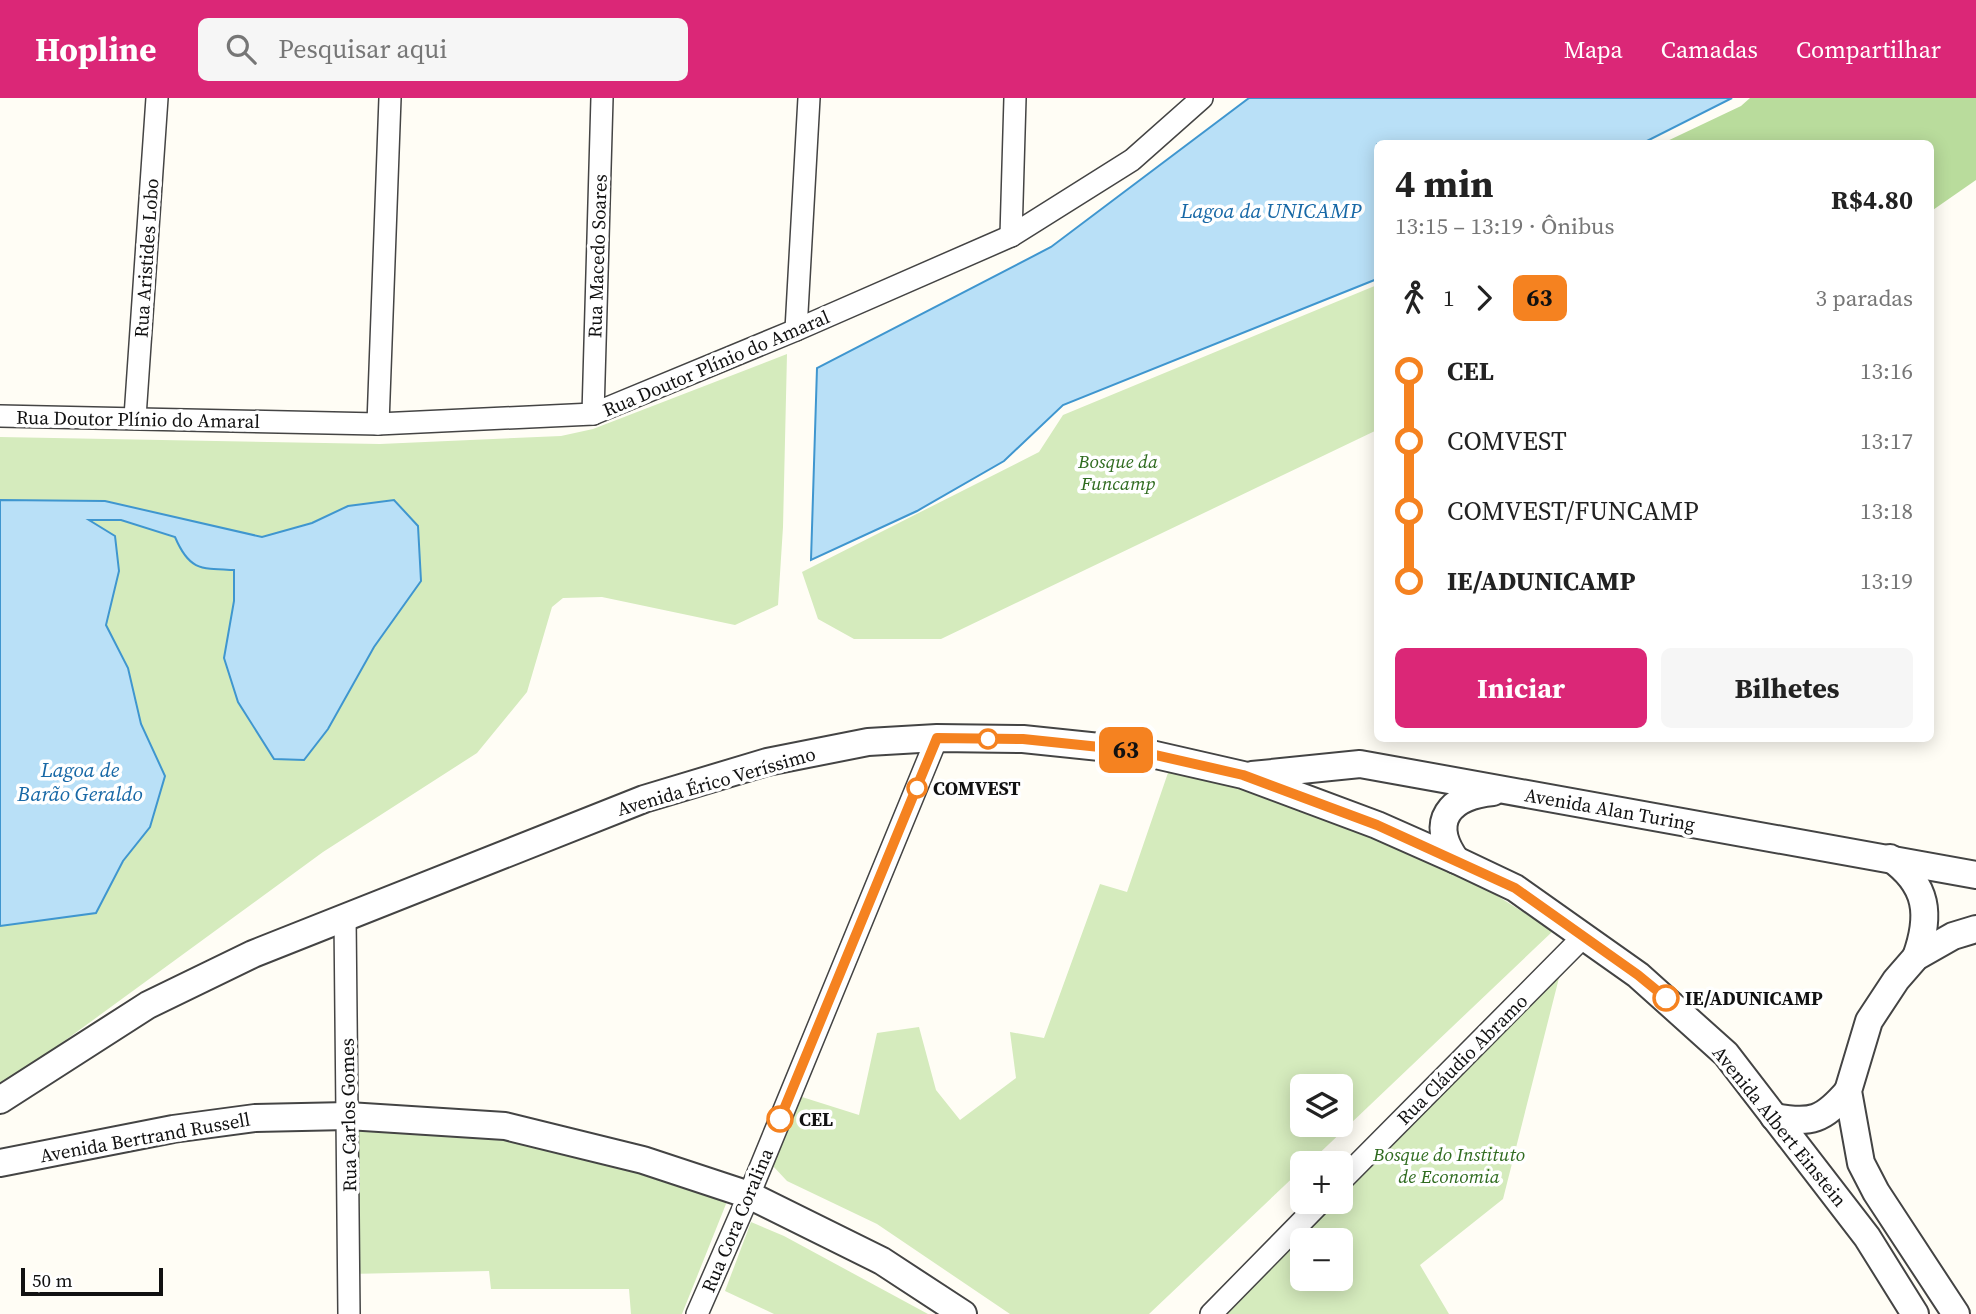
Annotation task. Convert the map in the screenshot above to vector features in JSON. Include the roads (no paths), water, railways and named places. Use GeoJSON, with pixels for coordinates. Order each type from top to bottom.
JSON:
{"type":"FeatureCollection","features":[{"type":"Feature","properties":{"kind":"street","name":"Rua Aristides Lobo"},"geometry":{"type":"LineString","coordinates":[[135,417],[157,98]]}},
{"type":"Feature","properties":{"kind":"street"},"geometry":{"type":"LineString","coordinates":[[378,424],[390,98]]}},
{"type":"Feature","properties":{"kind":"street","name":"Rua Macedo Soares"},"geometry":{"type":"LineString","coordinates":[[593,414],[602,98]]}},
{"type":"Feature","properties":{"kind":"street"},"geometry":{"type":"LineString","coordinates":[[796,330],[809,98]]}},
{"type":"Feature","properties":{"kind":"street"},"geometry":{"type":"LineString","coordinates":[[1011,236],[1015,98]]}},
{"type":"Feature","properties":{"kind":"street","name":"Rua Doutor Plínio do Amaral"},"geometry":{"type":"LineString","coordinates":[[0,416],[378,424],[593,414],[796,330],[1011,236],[1132,160],[1202,98]]}},
{"type":"Feature","properties":{"kind":"street","name":"Avenida Érico Veríssimo"},"geometry":{"type":"LineString","coordinates":[[0,1100],[148,1005],[253,954],[345,916],[666,792],[803,753],[868,742],[937,738],[1023,739],[1138,751],[1243,775],[1377,825],[1456,860],[1515,888],[1584,936]]}},
{"type":"Feature","properties":{"kind":"street","name":"Rua Cora Coralina"},"geometry":{"type":"LineString","coordinates":[[697,1314],[749,1195],[937,738]]}},
{"type":"Feature","properties":{"kind":"street","name":"Avenida Alan Turing"},"geometry":{"type":"LineString","coordinates":[[1243,775],[1360,764],[1888,857],[1976,875]]}},
{"type":"Feature","properties":{"kind":"street"},"geometry":{"type":"LineString","coordinates":[[1456,860],[1443,836],[1443,821],[1450,810],[1474,794],[1505,791]]}},
{"type":"Feature","properties":{"kind":"street"},"geometry":{"type":"LineString","coordinates":[[1888,857],[1906,870],[1923,899],[1924,934],[1916,957]]}},
{"type":"Feature","properties":{"kind":"street","name":"Rua Carlos Gomes"},"geometry":{"type":"LineString","coordinates":[[345,916],[349,1314]]}},
{"type":"Feature","properties":{"kind":"street","name":"Avenida Albert Einstein"},"geometry":{"type":"LineString","coordinates":[[1956,1314],[1875,1192],[1861,1163],[1848,1090],[1869,1021],[1882,998],[1916,957],[1953,936],[1976,929]]}},
{"type":"Feature","properties":{"kind":"street","name":"Avenida Albert Einstein"},"geometry":{"type":"LineString","coordinates":[[1584,936],[1638,975],[1712,1041],[1811,1161],[1867,1237],[1916,1314]]}},
{"type":"Feature","properties":{"kind":"street","name":"Rua Cláudio Abramo"},"geometry":{"type":"LineString","coordinates":[[1353,1169],[1584,936]]}},
{"type":"Feature","properties":{"kind":"street"},"geometry":{"type":"LineString","coordinates":[[1774,1117],[1801,1122],[1816,1119],[1833,1109],[1848,1090]]}},
{"type":"Feature","properties":{"kind":"street","name":"Avenida Bertrand Russell"},"geometry":{"type":"LineString","coordinates":[[0,1163],[228,1121],[348,1116],[505,1126],[643,1160],[749,1195],[882,1261],[963,1314]]}},
{"type":"Feature","properties":{"kind":"street"},"geometry":{"type":"LineString","coordinates":[[1211,1314],[1309,1214]]}},
{"type":"Feature","properties":{"kind":"street"},"geometry":{"type":"LineString","coordinates":[[1867,1237],[1870,1228],[1878,1221],[1887,1219],[1897,1223]]}},
{"type":"Feature","properties":{"kind":"water","name":"Lagoa da UNICAMP"},"geometry":{"type":"Polygon","coordinates":[[[1249,98],[1732,98],[1649,140],[1374,140],[1374,280],[1063,405],[1004,461],[917,511],[811,560],[817,368],[1051,247],[1249,98]]]}},
{"type":"Feature","properties":{"kind":"water","name":"Lagoa de Barão Geraldo"},"geometry":{"type":"Polygon","coordinates":[[[0,500],[105,501],[262,537],[312,523],[348,506],[394,500],[418,526],[421,581],[374,647],[328,729],[304,760],[274,759],[238,702],[224,658],[234,601],[234,570],[197,566],[185,556],[175,537],[121,520],[89,520],[115,536],[119,571],[106,625],[128,668],[141,724],[165,776],[150,827],[123,861],[96,913],[0,926],[0,500]]]}},
{"type":"Feature","properties":{"kind":"place","name":"COMVEST"},"geometry":{"type":"Point","coordinates":[917,788]}},
{"type":"Feature","properties":{"kind":"place","name":"IE/ADUNICAMP"},"geometry":{"type":"Point","coordinates":[1666,998]}},
{"type":"Feature","properties":{"kind":"place","name":"CEL"},"geometry":{"type":"Point","coordinates":[780,1119]}},
{"type":"Feature","properties":{"kind":"park label","name":"Bosque da Funcamp"},"geometry":{"type":"Point","coordinates":[1118,472]}},
{"type":"Feature","properties":{"kind":"park label","name":"Bosque do Instituto de Economia"},"geometry":{"type":"Point","coordinates":[1449,1165]}}]}
